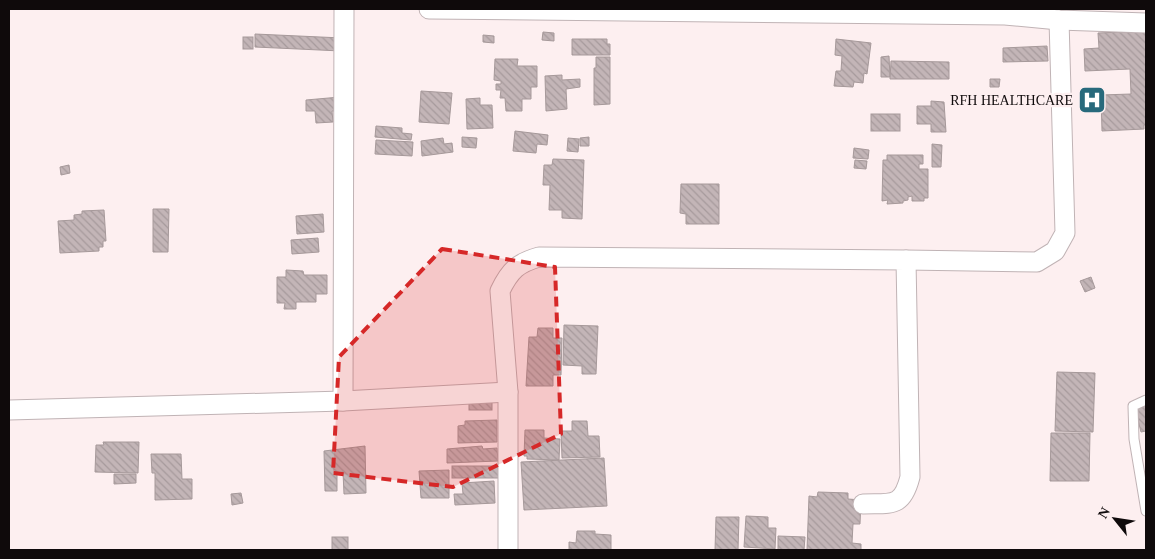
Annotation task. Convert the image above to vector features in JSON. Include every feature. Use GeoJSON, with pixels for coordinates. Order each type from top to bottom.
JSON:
{"type":"FeatureCollection","features":[{"type":"Feature","properties":{"kind":"street"},"geometry":{"type":"LineString","coordinates":[[343,401],[344,9]]}},
{"type":"Feature","properties":{"kind":"street"},"geometry":{"type":"LineString","coordinates":[[429,9],[1005,12],[1059,20],[1146,23]]}},
{"type":"Feature","properties":{"kind":"street"},"geometry":{"type":"LineString","coordinates":[[508,550],[508,392],[500,291],[507,276],[522,262],[540,257],[1036,262],[1055,251],[1065,233],[1059,20]]}},
{"type":"Feature","properties":{"kind":"street"},"geometry":{"type":"LineString","coordinates":[[863,504],[897,502],[906,494],[910,476],[906,260]]}},
{"type":"Feature","properties":{"kind":"street"},"geometry":{"type":"LineString","coordinates":[[9,410],[343,401],[508,392]]}},
{"type":"Feature","properties":{"kind":"lane"},"geometry":{"type":"LineString","coordinates":[[1146,400],[1133,406],[1134,439],[1146,511]]}},
{"type":"Feature","properties":{"kind":"highlighted area"},"geometry":{"type":"Polygon","coordinates":[[[442,249],[555,267],[561,434],[453,487],[333,473],[339,357],[442,249]]]}},
{"type":"Feature","properties":{"kind":"building"},"geometry":{"type":"Polygon","coordinates":[[[1146,31],[1146,125],[1144,125],[1144,129],[1102,131],[1101,95],[1131,94],[1130,69],[1085,71],[1084,49],[1099,48],[1098,33],[1146,31]]]}},
{"type":"Feature","properties":{"kind":"building"},"geometry":{"type":"Polygon","coordinates":[[[543,32],[554,33],[554,41],[542,40],[543,32]]]}},
{"type":"Feature","properties":{"kind":"building"},"geometry":{"type":"Polygon","coordinates":[[[255,34],[342,38],[341,51],[255,47],[255,34]]]}},
{"type":"Feature","properties":{"kind":"building"},"geometry":{"type":"Polygon","coordinates":[[[483,35],[494,36],[494,43],[483,42],[483,35]]]}},
{"type":"Feature","properties":{"kind":"building"},"geometry":{"type":"Polygon","coordinates":[[[243,37],[253,37],[253,49],[243,49],[243,37]]]}},
{"type":"Feature","properties":{"kind":"building"},"geometry":{"type":"Polygon","coordinates":[[[572,39],[607,39],[607,44],[610,44],[610,55],[572,55],[572,39]]]}},
{"type":"Feature","properties":{"kind":"building"},"geometry":{"type":"Polygon","coordinates":[[[836,39],[871,43],[867,74],[864,73],[863,83],[854,82],[853,87],[834,86],[836,71],[841,71],[842,56],[835,55],[836,39]]]}},
{"type":"Feature","properties":{"kind":"building"},"geometry":{"type":"Polygon","coordinates":[[[1047,46],[1048,61],[1003,62],[1003,48],[1047,46]]]}},
{"type":"Feature","properties":{"kind":"building"},"geometry":{"type":"Polygon","coordinates":[[[889,56],[890,77],[881,77],[881,57],[889,56]]]}},
{"type":"Feature","properties":{"kind":"building"},"geometry":{"type":"Polygon","coordinates":[[[596,57],[610,57],[610,104],[594,105],[594,68],[596,68],[596,57]]]}},
{"type":"Feature","properties":{"kind":"building"},"geometry":{"type":"Polygon","coordinates":[[[495,59],[518,59],[517,66],[537,66],[537,87],[531,87],[531,99],[522,99],[522,111],[506,111],[505,98],[500,98],[501,90],[496,90],[496,84],[501,84],[501,81],[494,80],[495,59]]]}},
{"type":"Feature","properties":{"kind":"building"},"geometry":{"type":"Polygon","coordinates":[[[891,61],[949,62],[949,79],[890,79],[891,61]]]}},
{"type":"Feature","properties":{"kind":"building"},"geometry":{"type":"Polygon","coordinates":[[[562,75],[562,80],[580,79],[580,87],[566,89],[567,109],[546,111],[545,76],[562,75]]]}},
{"type":"Feature","properties":{"kind":"building"},"geometry":{"type":"Polygon","coordinates":[[[990,79],[1000,79],[999,87],[990,87],[990,79]]]}},
{"type":"Feature","properties":{"kind":"building"},"geometry":{"type":"Polygon","coordinates":[[[421,91],[452,93],[449,124],[419,122],[421,91]]]}},
{"type":"Feature","properties":{"kind":"building"},"geometry":{"type":"Polygon","coordinates":[[[340,97],[341,111],[332,111],[333,122],[316,123],[315,111],[306,111],[306,100],[340,97]]]}},
{"type":"Feature","properties":{"kind":"building"},"geometry":{"type":"Polygon","coordinates":[[[480,98],[480,105],[492,105],[493,128],[467,129],[466,99],[480,98]]]}},
{"type":"Feature","properties":{"kind":"building"},"geometry":{"type":"Polygon","coordinates":[[[931,101],[944,102],[946,132],[931,132],[931,124],[917,124],[917,106],[931,106],[931,101]]]}},
{"type":"Feature","properties":{"kind":"building"},"geometry":{"type":"Polygon","coordinates":[[[871,114],[900,114],[900,131],[871,131],[871,114]]]}},
{"type":"Feature","properties":{"kind":"building"},"geometry":{"type":"Polygon","coordinates":[[[376,126],[402,128],[402,133],[412,134],[411,140],[375,137],[376,126]]]}},
{"type":"Feature","properties":{"kind":"building"},"geometry":{"type":"Polygon","coordinates":[[[515,131],[548,135],[547,145],[537,144],[536,153],[513,151],[515,131]]]}},
{"type":"Feature","properties":{"kind":"building"},"geometry":{"type":"Polygon","coordinates":[[[462,137],[477,138],[476,148],[462,147],[462,137]]]}},
{"type":"Feature","properties":{"kind":"building"},"geometry":{"type":"Polygon","coordinates":[[[589,137],[589,146],[580,146],[580,138],[589,137]]]}},
{"type":"Feature","properties":{"kind":"building"},"geometry":{"type":"Polygon","coordinates":[[[443,138],[444,144],[452,143],[453,152],[422,156],[421,141],[443,138]]]}},
{"type":"Feature","properties":{"kind":"building"},"geometry":{"type":"Polygon","coordinates":[[[568,138],[579,139],[578,152],[567,151],[568,138]]]}},
{"type":"Feature","properties":{"kind":"building"},"geometry":{"type":"Polygon","coordinates":[[[376,140],[413,142],[412,156],[375,154],[376,140]]]}},
{"type":"Feature","properties":{"kind":"building"},"geometry":{"type":"Polygon","coordinates":[[[932,144],[942,145],[941,167],[932,167],[932,144]]]}},
{"type":"Feature","properties":{"kind":"building"},"geometry":{"type":"Polygon","coordinates":[[[854,148],[869,150],[868,159],[853,158],[854,148]]]}},
{"type":"Feature","properties":{"kind":"building"},"geometry":{"type":"Polygon","coordinates":[[[887,155],[923,155],[923,164],[919,164],[919,169],[928,169],[928,198],[924,198],[924,201],[912,201],[912,196],[908,197],[908,200],[903,201],[903,203],[887,204],[888,200],[882,201],[883,160],[887,160],[887,155]]]}},
{"type":"Feature","properties":{"kind":"building"},"geometry":{"type":"Polygon","coordinates":[[[553,159],[584,160],[582,219],[562,218],[562,210],[549,210],[550,185],[543,185],[544,165],[552,165],[553,159]]]}},
{"type":"Feature","properties":{"kind":"building"},"geometry":{"type":"Polygon","coordinates":[[[855,160],[867,161],[866,169],[854,168],[855,160]]]}},
{"type":"Feature","properties":{"kind":"building"},"geometry":{"type":"Polygon","coordinates":[[[69,165],[70,173],[61,175],[60,167],[69,165]]]}},
{"type":"Feature","properties":{"kind":"building"},"geometry":{"type":"Polygon","coordinates":[[[681,184],[719,184],[719,224],[686,224],[686,214],[680,213],[681,184]]]}},
{"type":"Feature","properties":{"kind":"building"},"geometry":{"type":"Polygon","coordinates":[[[153,209],[169,209],[168,252],[153,252],[153,209]]]}},
{"type":"Feature","properties":{"kind":"building"},"geometry":{"type":"Polygon","coordinates":[[[104,210],[106,241],[103,241],[103,247],[99,247],[99,251],[60,253],[58,221],[74,220],[74,215],[82,214],[82,211],[104,210]]]}},
{"type":"Feature","properties":{"kind":"building"},"geometry":{"type":"Polygon","coordinates":[[[323,214],[324,232],[297,234],[296,216],[323,214]]]}},
{"type":"Feature","properties":{"kind":"building"},"geometry":{"type":"Polygon","coordinates":[[[318,238],[319,252],[292,254],[291,240],[318,238]]]}},
{"type":"Feature","properties":{"kind":"building"},"geometry":{"type":"Polygon","coordinates":[[[286,270],[303,271],[304,275],[327,275],[327,294],[316,294],[316,302],[296,302],[296,309],[284,309],[285,303],[277,303],[277,277],[286,277],[286,270]]]}},
{"type":"Feature","properties":{"kind":"building"},"geometry":{"type":"Polygon","coordinates":[[[1091,277],[1095,288],[1085,292],[1080,281],[1091,277]]]}},
{"type":"Feature","properties":{"kind":"building"},"geometry":{"type":"Polygon","coordinates":[[[564,325],[598,326],[596,374],[582,374],[582,366],[563,365],[564,325]]]}},
{"type":"Feature","properties":{"kind":"building"},"geometry":{"type":"Polygon","coordinates":[[[538,328],[553,328],[553,338],[562,338],[561,375],[553,375],[553,386],[526,386],[529,337],[537,337],[538,328]]]}},
{"type":"Feature","properties":{"kind":"building"},"geometry":{"type":"Polygon","coordinates":[[[1057,372],[1095,373],[1093,432],[1055,431],[1057,372]]]}},
{"type":"Feature","properties":{"kind":"building"},"geometry":{"type":"Polygon","coordinates":[[[469,397],[492,397],[492,410],[469,410],[469,397]]]}},
{"type":"Feature","properties":{"kind":"building"},"geometry":{"type":"Polygon","coordinates":[[[1146,405],[1146,431],[1141,432],[1135,408],[1146,405]]]}},
{"type":"Feature","properties":{"kind":"building"},"geometry":{"type":"Polygon","coordinates":[[[497,420],[497,442],[458,443],[458,426],[465,425],[465,421],[497,420]]]}},
{"type":"Feature","properties":{"kind":"building"},"geometry":{"type":"Polygon","coordinates":[[[572,421],[587,421],[588,436],[599,436],[600,457],[562,458],[561,431],[572,431],[572,421]]]}},
{"type":"Feature","properties":{"kind":"building"},"geometry":{"type":"Polygon","coordinates":[[[525,430],[544,430],[544,438],[560,439],[559,460],[527,459],[527,456],[524,456],[525,430]]]}},
{"type":"Feature","properties":{"kind":"building"},"geometry":{"type":"Polygon","coordinates":[[[1051,433],[1090,433],[1089,481],[1050,481],[1051,433]]]}},
{"type":"Feature","properties":{"kind":"building"},"geometry":{"type":"Polygon","coordinates":[[[103,442],[139,442],[138,473],[95,472],[96,445],[104,445],[103,442]]]}},
{"type":"Feature","properties":{"kind":"building"},"geometry":{"type":"Polygon","coordinates":[[[365,446],[366,493],[344,494],[343,472],[337,473],[337,491],[325,491],[324,451],[365,446]]]}},
{"type":"Feature","properties":{"kind":"building"},"geometry":{"type":"Polygon","coordinates":[[[482,446],[483,449],[497,448],[498,461],[447,463],[447,449],[482,446]]]}},
{"type":"Feature","properties":{"kind":"building"},"geometry":{"type":"Polygon","coordinates":[[[151,454],[181,454],[182,479],[192,479],[192,499],[155,500],[155,473],[152,473],[151,454]]]}},
{"type":"Feature","properties":{"kind":"building"},"geometry":{"type":"Polygon","coordinates":[[[604,458],[607,506],[524,510],[521,462],[604,458]]]}},
{"type":"Feature","properties":{"kind":"building"},"geometry":{"type":"Polygon","coordinates":[[[452,466],[501,466],[501,478],[452,478],[452,466]]]}},
{"type":"Feature","properties":{"kind":"building"},"geometry":{"type":"Polygon","coordinates":[[[449,470],[449,498],[421,498],[419,471],[449,470]]]}},
{"type":"Feature","properties":{"kind":"building"},"geometry":{"type":"Polygon","coordinates":[[[114,474],[136,474],[136,483],[114,484],[114,474]]]}},
{"type":"Feature","properties":{"kind":"building"},"geometry":{"type":"Polygon","coordinates":[[[494,481],[495,503],[455,505],[454,494],[463,494],[462,483],[494,481]]]}},
{"type":"Feature","properties":{"kind":"building"},"geometry":{"type":"Polygon","coordinates":[[[818,492],[848,493],[848,499],[861,500],[860,524],[853,524],[852,543],[861,544],[861,550],[807,550],[809,496],[817,497],[818,492]]]}},
{"type":"Feature","properties":{"kind":"building"},"geometry":{"type":"Polygon","coordinates":[[[241,493],[243,503],[232,505],[231,494],[241,493]]]}},
{"type":"Feature","properties":{"kind":"building"},"geometry":{"type":"Polygon","coordinates":[[[746,516],[768,517],[768,528],[776,528],[775,549],[744,547],[746,516]]]}},
{"type":"Feature","properties":{"kind":"building"},"geometry":{"type":"Polygon","coordinates":[[[716,517],[739,517],[738,550],[715,550],[716,517]]]}},
{"type":"Feature","properties":{"kind":"building"},"geometry":{"type":"Polygon","coordinates":[[[577,531],[595,531],[595,534],[611,535],[611,550],[569,550],[569,542],[576,543],[577,531]]]}},
{"type":"Feature","properties":{"kind":"building"},"geometry":{"type":"Polygon","coordinates":[[[778,536],[805,537],[804,550],[778,550],[778,536]]]}},
{"type":"Feature","properties":{"kind":"building"},"geometry":{"type":"Polygon","coordinates":[[[332,537],[348,537],[348,550],[332,550],[332,537]]]}},
{"type":"Feature","properties":{"kind":"place","name":"RFH HEALTHCARE"},"geometry":{"type":"Point","coordinates":[1092,100]}}]}
